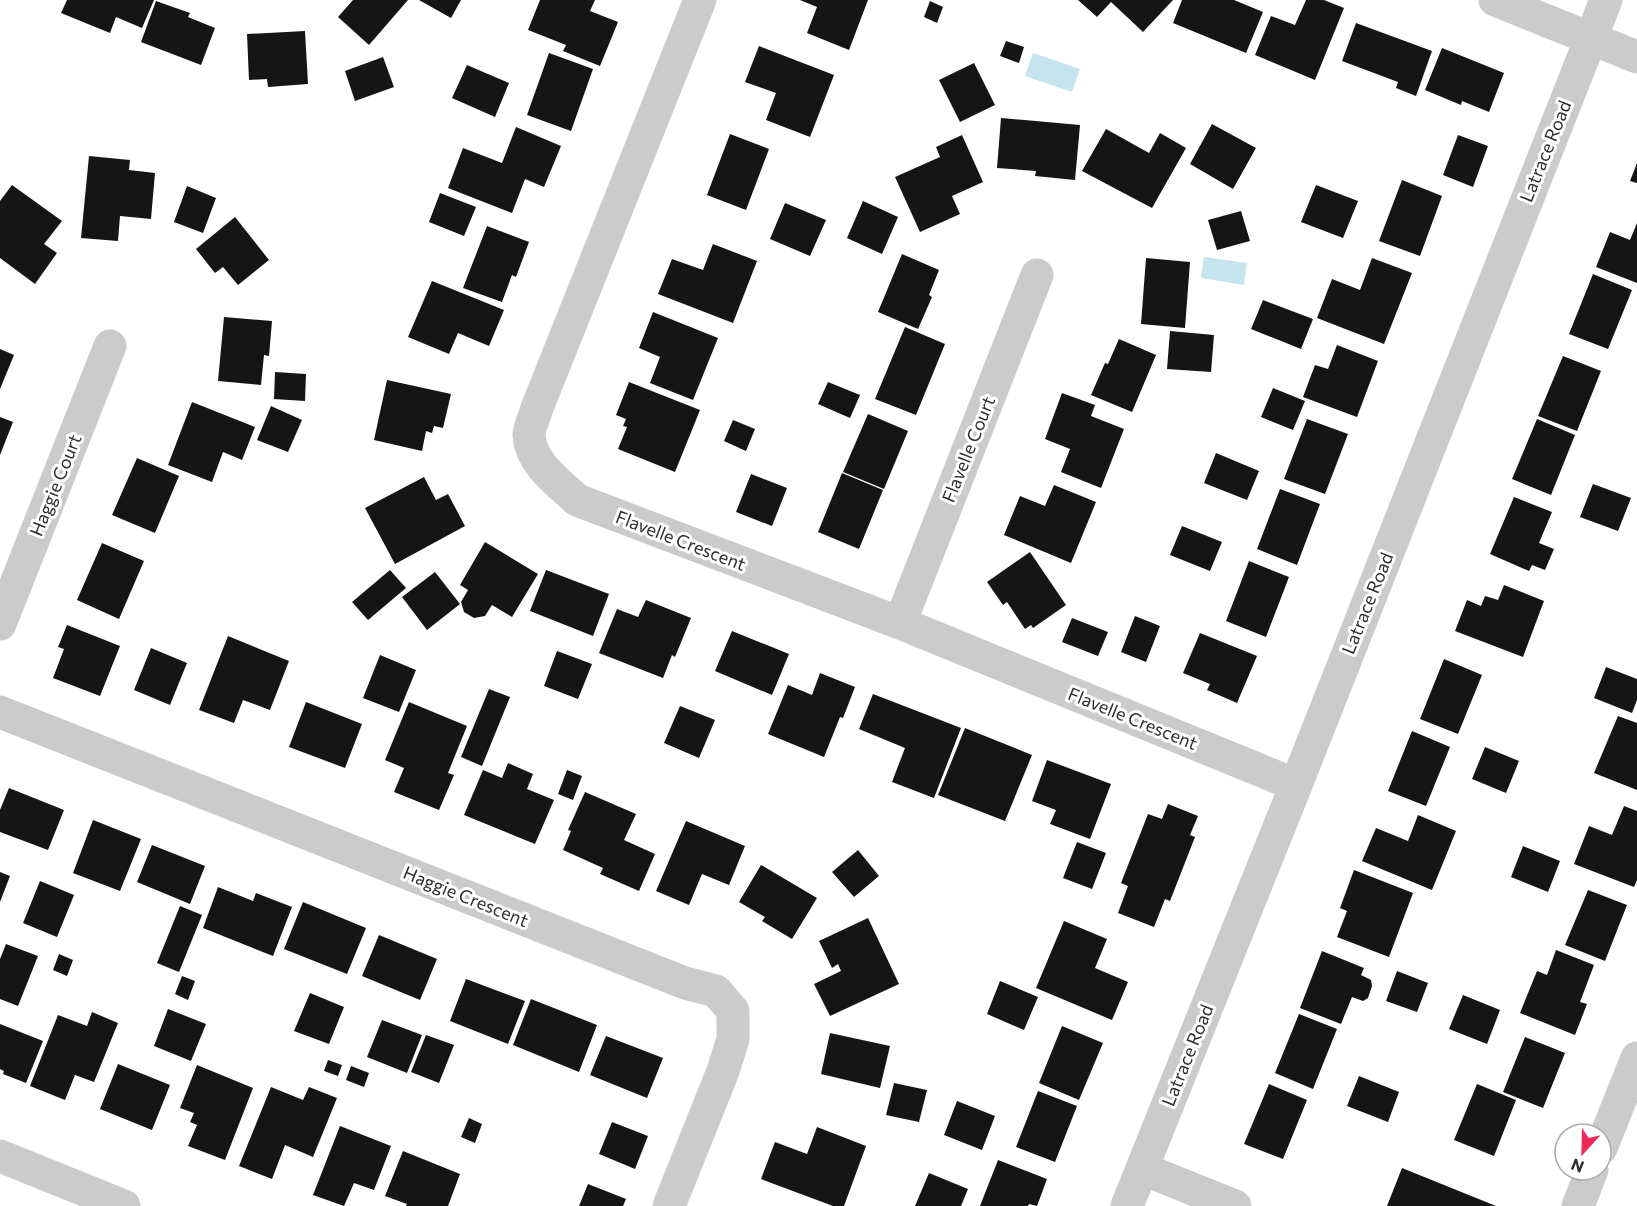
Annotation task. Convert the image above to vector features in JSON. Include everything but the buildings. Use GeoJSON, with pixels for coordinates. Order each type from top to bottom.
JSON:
{"type":"FeatureCollection","features":[{"type":"Feature","properties":{"kind":"street","name":"Flavelle Crescent"},"geometry":{"type":"LineString","coordinates":[[700,0],[537,408],[529,434],[535,458],[577,500],[900,623],[1296,785]]}},
{"type":"Feature","properties":{"kind":"street"},"geometry":{"type":"LineString","coordinates":[[1495,0],[1637,57]]}},
{"type":"Feature","properties":{"kind":"street","name":"Latrace Road"},"geometry":{"type":"LineString","coordinates":[[1127,1206],[1606,0]]}},
{"type":"Feature","properties":{"kind":"street","name":"Flavelle Court"},"geometry":{"type":"LineString","coordinates":[[900,623],[1037,275]]}},
{"type":"Feature","properties":{"kind":"street","name":"Haggie Court"},"geometry":{"type":"LineString","coordinates":[[0,624],[110,346]]}},
{"type":"Feature","properties":{"kind":"street","name":"Haggie Crescent"},"geometry":{"type":"LineString","coordinates":[[0,712],[685,983],[716,991],[733,1011],[733,1039],[723,1071],[669,1206]]}},
{"type":"Feature","properties":{"kind":"street"},"geometry":{"type":"LineString","coordinates":[[1611,1122],[1637,1058]]}},
{"type":"Feature","properties":{"kind":"street"},"geometry":{"type":"LineString","coordinates":[[0,1156],[124,1206]]}},
{"type":"Feature","properties":{"kind":"street"},"geometry":{"type":"LineString","coordinates":[[1143,1169],[1234,1206]]}},
{"type":"Feature","properties":{"kind":"street"},"geometry":{"type":"LineString","coordinates":[[1578,1206],[1587,1182]]}},
{"type":"Feature","properties":{"kind":"water"},"geometry":{"type":"Polygon","coordinates":[[[1033,53],[1080,69],[1072,92],[1025,76],[1033,53]]]}},
{"type":"Feature","properties":{"kind":"water"},"geometry":{"type":"Polygon","coordinates":[[[1204,257],[1247,263],[1244,285],[1201,278],[1204,257]]]}}]}
